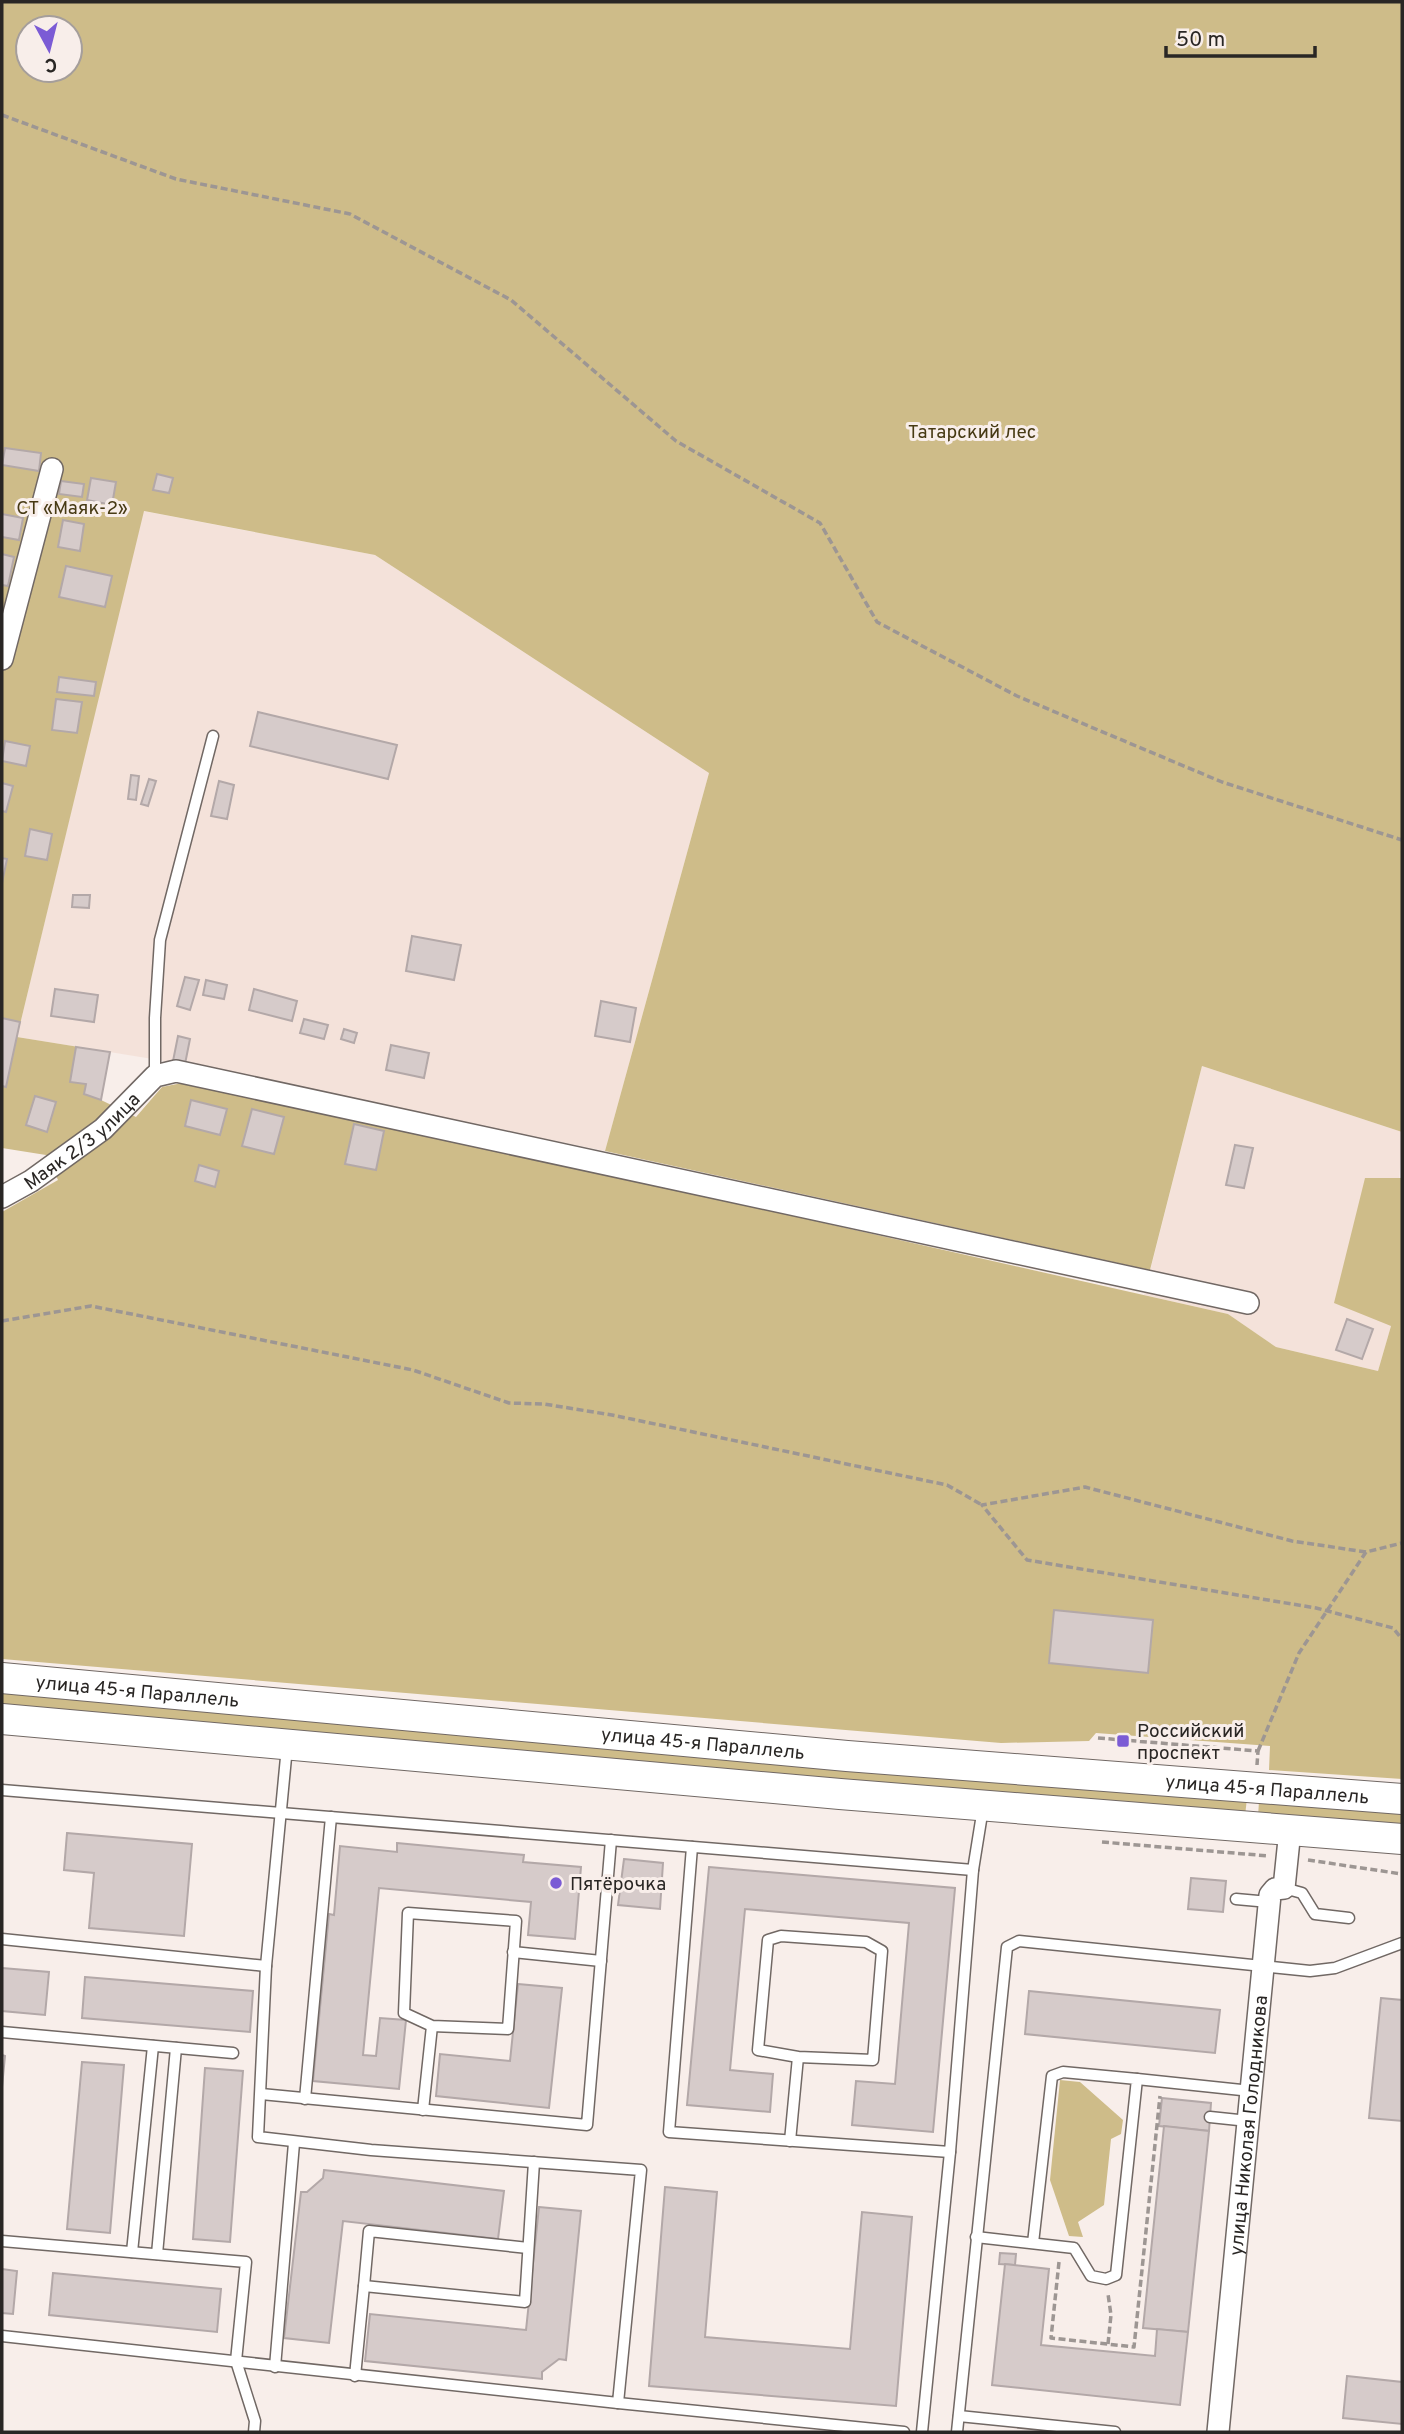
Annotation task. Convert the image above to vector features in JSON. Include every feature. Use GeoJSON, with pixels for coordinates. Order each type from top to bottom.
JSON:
{"type":"FeatureCollection","features":[{"type":"Feature","properties":{"kind":"main road","name":"улица 45-я Параллель"},"geometry":{"type":"LineString","coordinates":[[2,1678],[847,1756],[1402,1800]]}},
{"type":"Feature","properties":{"kind":"main road","name":"улица 45-я Параллель"},"geometry":{"type":"LineString","coordinates":[[2,1719],[1402,1839]]}},
{"type":"Feature","properties":{"kind":"street"},"geometry":{"type":"LineString","coordinates":[[2,659],[52,469]]}},
{"type":"Feature","properties":{"kind":"street"},"geometry":{"type":"LineString","coordinates":[[155,1076],[176,1071],[1248,1303]]}},
{"type":"Feature","properties":{"kind":"street","name":"Маяк 2/3 улица"},"geometry":{"type":"LineString","coordinates":[[2,1197],[31,1181],[103,1129],[155,1076]]}},
{"type":"Feature","properties":{"kind":"street","name":"улица Николая Голодникова"},"geometry":{"type":"LineString","coordinates":[[1218,2432],[1263,1966],[1290,1830]]}},
{"type":"Feature","properties":{"kind":"lane"},"geometry":{"type":"LineString","coordinates":[[155,1076],[155,1018],[160,940],[213,736]]}},
{"type":"Feature","properties":{"kind":"lane"},"geometry":{"type":"LineString","coordinates":[[288,1744],[266,1966],[258,2137],[294,2143],[641,2170],[618,2403]]}},
{"type":"Feature","properties":{"kind":"lane"},"geometry":{"type":"LineString","coordinates":[[2,1790],[974,1870]]}},
{"type":"Feature","properties":{"kind":"lane"},"geometry":{"type":"LineString","coordinates":[[922,2432],[974,1870],[983,1805]]}},
{"type":"Feature","properties":{"kind":"lane"},"geometry":{"type":"LineString","coordinates":[[305,2099],[331,1817]]}},
{"type":"Feature","properties":{"kind":"lane"},"geometry":{"type":"LineString","coordinates":[[261,2094],[587,2125],[611,1840]]}},
{"type":"Feature","properties":{"kind":"lane"},"geometry":{"type":"LineString","coordinates":[[692,1847],[669,2132],[950,2152]]}},
{"type":"Feature","properties":{"kind":"lane"},"geometry":{"type":"LineString","coordinates":[[1236,1899],[1302,1893],[1315,1914],[1349,1918]]}},
{"type":"Feature","properties":{"kind":"lane"},"geometry":{"type":"LineString","coordinates":[[408,1913],[516,1921],[508,2029],[432,2026],[404,2013],[408,1913]]}},
{"type":"Feature","properties":{"kind":"lane"},"geometry":{"type":"LineString","coordinates":[[781,1936],[866,1942],[882,1951],[873,2060],[798,2057],[758,2050],[768,1940],[781,1936]]}},
{"type":"Feature","properties":{"kind":"lane"},"geometry":{"type":"LineString","coordinates":[[2,1939],[266,1966]]}},
{"type":"Feature","properties":{"kind":"lane"},"geometry":{"type":"LineString","coordinates":[[957,2432],[1007,1947],[1020,1941],[1323,1970],[1402,1943]]}},
{"type":"Feature","properties":{"kind":"lane"},"geometry":{"type":"LineString","coordinates":[[513,1952],[601,1961]]}},
{"type":"Feature","properties":{"kind":"lane"},"geometry":{"type":"LineString","coordinates":[[424,2110],[432,2026]]}},
{"type":"Feature","properties":{"kind":"lane"},"geometry":{"type":"LineString","coordinates":[[2,2032],[233,2053]]}},
{"type":"Feature","properties":{"kind":"lane"},"geometry":{"type":"LineString","coordinates":[[132,2252],[153,2046]]}},
{"type":"Feature","properties":{"kind":"lane"},"geometry":{"type":"LineString","coordinates":[[157,2254],[176,2048]]}},
{"type":"Feature","properties":{"kind":"lane"},"geometry":{"type":"LineString","coordinates":[[790,2141],[798,2057]]}},
{"type":"Feature","properties":{"kind":"lane"},"geometry":{"type":"LineString","coordinates":[[1033,2243],[1052,2076],[1063,2072],[1251,2091]]}},
{"type":"Feature","properties":{"kind":"lane"},"geometry":{"type":"LineString","coordinates":[[976,2237],[1074,2248],[1089,2274],[1112,2278],[1117,2271],[1137,2079]]}},
{"type":"Feature","properties":{"kind":"lane"},"geometry":{"type":"LineString","coordinates":[[1210,2117],[1248,2121]]}},
{"type":"Feature","properties":{"kind":"lane"},"geometry":{"type":"LineString","coordinates":[[275,2367],[294,2143]]}},
{"type":"Feature","properties":{"kind":"lane"},"geometry":{"type":"LineString","coordinates":[[364,2286],[525,2302],[534,2162]]}},
{"type":"Feature","properties":{"kind":"lane"},"geometry":{"type":"LineString","coordinates":[[355,2376],[369,2231],[528,2248]]}},
{"type":"Feature","properties":{"kind":"lane"},"geometry":{"type":"LineString","coordinates":[[2,2241],[246,2262],[236,2361],[255,2421],[254,2432]]}},
{"type":"Feature","properties":{"kind":"lane"},"geometry":{"type":"LineString","coordinates":[[2,2336],[355,2376],[904,2432]]}},
{"type":"Feature","properties":{"kind":"lane"},"geometry":{"type":"LineString","coordinates":[[959,2416],[1115,2432]]}},
{"type":"Feature","properties":{"kind":"path"},"geometry":{"type":"LineString","coordinates":[[2,115],[176,179],[349,214],[511,300],[676,441],[820,523],[877,622],[1017,696],[1209,776],[1402,840]]}},
{"type":"Feature","properties":{"kind":"path"},"geometry":{"type":"LineString","coordinates":[[2,1321],[91,1306],[414,1370],[509,1403],[544,1404],[612,1415],[947,1485],[982,1506],[1027,1560],[1327,1611],[1393,1628],[1402,1639]]}},
{"type":"Feature","properties":{"kind":"path"},"geometry":{"type":"LineString","coordinates":[[982,1506],[1085,1487],[1292,1541],[1366,1552],[1402,1543]]}},
{"type":"Feature","properties":{"kind":"path"},"geometry":{"type":"LineString","coordinates":[[1258,1751],[1300,1653],[1366,1552]]}},
{"type":"Feature","properties":{"kind":"path"},"geometry":{"type":"LineString","coordinates":[[1106,2279],[1111,2315],[1108,2344]]}},
{"type":"Feature","properties":{"kind":"shaded area"},"geometry":{"type":"Polygon","coordinates":[[[143,511],[375,555],[709,773],[605,1151],[165,1061],[17,1037],[143,511]]]}},
{"type":"Feature","properties":{"kind":"shaded area"},"geometry":{"type":"Polygon","coordinates":[[[1202,1066],[1402,1132],[1391,1326],[1378,1371],[1276,1347],[1228,1314],[1144,1295],[1202,1066]]]}},
{"type":"Feature","properties":{"kind":"green space"},"geometry":{"type":"Polygon","coordinates":[[[2,2],[1402,2],[1402,1132],[1202,1066],[1150,1270],[605,1151],[709,773],[375,555],[144,511],[17,1037],[110,1052],[101,1100],[136,1117],[162,1087],[182,1083],[255,1095],[1228,1314],[1276,1347],[1378,1371],[1391,1326],[1334,1303],[1365,1178],[1401,1178],[1402,1173],[1402,1779],[1269,1770],[1270,1746],[1096,1733],[1089,1741],[1001,1743],[2,1659],[2,1212],[58,1180],[46,1155],[2,1148],[2,2]]]}},
{"type":"Feature","properties":{"kind":"green space"},"geometry":{"type":"Polygon","coordinates":[[[2,1689],[1247,1798],[1245,1816],[2,1706],[2,1689]]]}},
{"type":"Feature","properties":{"kind":"green space"},"geometry":{"type":"Polygon","coordinates":[[[1259,1800],[1402,1812],[1402,1830],[1258,1818],[1259,1800]]]}},
{"type":"Feature","properties":{"kind":"green space"},"geometry":{"type":"Polygon","coordinates":[[[1060,2080],[1080,2082],[1123,2120],[1121,2134],[1111,2139],[1104,2205],[1078,2222],[1083,2237],[1069,2236],[1050,2180],[1060,2080]]]}},
{"type":"Feature","properties":{"kind":"building"},"geometry":{"type":"Polygon","coordinates":[[[5,448],[41,453],[39,471],[2,465],[5,448]]]}},
{"type":"Feature","properties":{"kind":"building"},"geometry":{"type":"Polygon","coordinates":[[[157,474],[173,478],[169,493],[153,490],[157,474]]]}},
{"type":"Feature","properties":{"kind":"building"},"geometry":{"type":"Polygon","coordinates":[[[91,478],[116,482],[112,505],[87,500],[91,478]]]}},
{"type":"Feature","properties":{"kind":"building"},"geometry":{"type":"Polygon","coordinates":[[[61,481],[84,484],[82,497],[59,494],[61,481]]]}},
{"type":"Feature","properties":{"kind":"building"},"geometry":{"type":"Polygon","coordinates":[[[2,514],[23,518],[19,540],[2,537],[2,514]]]}},
{"type":"Feature","properties":{"kind":"building"},"geometry":{"type":"Polygon","coordinates":[[[63,520],[84,524],[80,551],[58,547],[63,520]]]}},
{"type":"Feature","properties":{"kind":"building"},"geometry":{"type":"Polygon","coordinates":[[[2,554],[14,557],[8,586],[2,585],[2,554]]]}},
{"type":"Feature","properties":{"kind":"building"},"geometry":{"type":"Polygon","coordinates":[[[66,566],[112,576],[105,607],[59,597],[66,566]]]}},
{"type":"Feature","properties":{"kind":"building"},"geometry":{"type":"Polygon","coordinates":[[[59,677],[96,682],[94,696],[57,692],[59,677]]]}},
{"type":"Feature","properties":{"kind":"building"},"geometry":{"type":"Polygon","coordinates":[[[56,699],[82,702],[77,733],[52,730],[56,699]]]}},
{"type":"Feature","properties":{"kind":"building"},"geometry":{"type":"Polygon","coordinates":[[[258,712],[397,745],[388,779],[250,746],[258,712]]]}},
{"type":"Feature","properties":{"kind":"building"},"geometry":{"type":"Polygon","coordinates":[[[5,741],[30,746],[26,766],[2,761],[5,741]]]}},
{"type":"Feature","properties":{"kind":"building"},"geometry":{"type":"Polygon","coordinates":[[[131,775],[139,776],[136,800],[128,799],[131,775]]]}},
{"type":"Feature","properties":{"kind":"building"},"geometry":{"type":"Polygon","coordinates":[[[149,779],[156,781],[148,806],[141,804],[149,779]]]}},
{"type":"Feature","properties":{"kind":"building"},"geometry":{"type":"Polygon","coordinates":[[[219,781],[234,785],[227,819],[211,816],[219,781]]]}},
{"type":"Feature","properties":{"kind":"building"},"geometry":{"type":"Polygon","coordinates":[[[2,783],[13,786],[6,812],[2,811],[2,783]]]}},
{"type":"Feature","properties":{"kind":"building"},"geometry":{"type":"Polygon","coordinates":[[[30,829],[52,834],[47,860],[25,856],[30,829]]]}},
{"type":"Feature","properties":{"kind":"building"},"geometry":{"type":"Polygon","coordinates":[[[2,858],[7,859],[2,883],[2,858]]]}},
{"type":"Feature","properties":{"kind":"building"},"geometry":{"type":"Polygon","coordinates":[[[73,895],[90,895],[89,908],[72,907],[73,895]]]}},
{"type":"Feature","properties":{"kind":"building"},"geometry":{"type":"Polygon","coordinates":[[[412,936],[461,945],[454,980],[406,971],[412,936]]]}},
{"type":"Feature","properties":{"kind":"building"},"geometry":{"type":"Polygon","coordinates":[[[185,977],[199,980],[190,1010],[177,1006],[185,977]]]}},
{"type":"Feature","properties":{"kind":"building"},"geometry":{"type":"Polygon","coordinates":[[[206,980],[227,985],[224,999],[203,995],[206,980]]]}},
{"type":"Feature","properties":{"kind":"building"},"geometry":{"type":"Polygon","coordinates":[[[55,989],[98,995],[94,1022],[51,1016],[55,989]]]}},
{"type":"Feature","properties":{"kind":"building"},"geometry":{"type":"Polygon","coordinates":[[[254,989],[297,1001],[292,1021],[249,1010],[254,989]]]}},
{"type":"Feature","properties":{"kind":"building"},"geometry":{"type":"Polygon","coordinates":[[[601,1001],[636,1008],[630,1042],[595,1036],[601,1001]]]}},
{"type":"Feature","properties":{"kind":"building"},"geometry":{"type":"Polygon","coordinates":[[[2,1018],[20,1022],[6,1087],[2,1086],[2,1018]]]}},
{"type":"Feature","properties":{"kind":"building"},"geometry":{"type":"Polygon","coordinates":[[[304,1019],[328,1025],[324,1039],[300,1033],[304,1019]]]}},
{"type":"Feature","properties":{"kind":"building"},"geometry":{"type":"Polygon","coordinates":[[[344,1029],[357,1033],[354,1043],[341,1039],[344,1029]]]}},
{"type":"Feature","properties":{"kind":"building"},"geometry":{"type":"Polygon","coordinates":[[[178,1036],[190,1039],[185,1064],[173,1061],[178,1036]]]}},
{"type":"Feature","properties":{"kind":"building"},"geometry":{"type":"Polygon","coordinates":[[[391,1045],[429,1053],[424,1078],[386,1070],[391,1045]]]}},
{"type":"Feature","properties":{"kind":"building"},"geometry":{"type":"Polygon","coordinates":[[[76,1047],[110,1052],[101,1100],[84,1094],[86,1084],[70,1082],[76,1047]]]}},
{"type":"Feature","properties":{"kind":"building"},"geometry":{"type":"Polygon","coordinates":[[[35,1096],[56,1102],[47,1132],[26,1125],[35,1096]]]}},
{"type":"Feature","properties":{"kind":"building"},"geometry":{"type":"Polygon","coordinates":[[[191,1100],[227,1109],[220,1135],[185,1126],[191,1100]]]}},
{"type":"Feature","properties":{"kind":"building"},"geometry":{"type":"Polygon","coordinates":[[[252,1109],[284,1117],[274,1154],[242,1146],[252,1109]]]}},
{"type":"Feature","properties":{"kind":"building"},"geometry":{"type":"Polygon","coordinates":[[[354,1124],[384,1131],[376,1170],[345,1164],[354,1124]]]}},
{"type":"Feature","properties":{"kind":"building"},"geometry":{"type":"Polygon","coordinates":[[[1235,1145],[1253,1148],[1244,1188],[1226,1185],[1235,1145]]]}},
{"type":"Feature","properties":{"kind":"building"},"geometry":{"type":"Polygon","coordinates":[[[199,1165],[219,1171],[215,1187],[195,1181],[199,1165]]]}},
{"type":"Feature","properties":{"kind":"building"},"geometry":{"type":"Polygon","coordinates":[[[1347,1319],[1373,1329],[1362,1359],[1336,1350],[1347,1319]]]}},
{"type":"Feature","properties":{"kind":"building"},"geometry":{"type":"Polygon","coordinates":[[[1054,1610],[1153,1620],[1148,1673],[1049,1663],[1054,1610]]]}},
{"type":"Feature","properties":{"kind":"building"},"geometry":{"type":"Polygon","coordinates":[[[67,1833],[192,1844],[184,1936],[89,1928],[94,1873],[64,1870],[67,1833]]]}},
{"type":"Feature","properties":{"kind":"building"},"geometry":{"type":"Polygon","coordinates":[[[397,1843],[524,1855],[523,1862],[581,1867],[575,1939],[528,1935],[531,1902],[379,1888],[363,2055],[376,2056],[380,2018],[406,2020],[399,2089],[313,2081],[329,1914],[334,1915],[340,1846],[397,1852],[397,1843]]]}},
{"type":"Feature","properties":{"kind":"building"},"geometry":{"type":"Polygon","coordinates":[[[624,1859],[663,1863],[660,1909],[618,1905],[624,1859]]]}},
{"type":"Feature","properties":{"kind":"building"},"geometry":{"type":"Polygon","coordinates":[[[709,1867],[955,1888],[933,2132],[852,2125],[856,2081],[895,2084],[909,1923],[745,1909],[730,2070],[773,2074],[770,2112],[687,2105],[709,1867]]]}},
{"type":"Feature","properties":{"kind":"building"},"geometry":{"type":"Polygon","coordinates":[[[1191,1878],[1226,1881],[1223,1912],[1188,1909],[1191,1878]]]}},
{"type":"Feature","properties":{"kind":"building"},"geometry":{"type":"Polygon","coordinates":[[[2,1968],[49,1972],[45,2015],[2,2011],[2,1968]]]}},
{"type":"Feature","properties":{"kind":"building"},"geometry":{"type":"Polygon","coordinates":[[[85,1977],[253,1991],[250,2032],[82,2018],[85,1977]]]}},
{"type":"Feature","properties":{"kind":"building"},"geometry":{"type":"Polygon","coordinates":[[[518,1984],[562,1988],[549,2108],[436,2096],[440,2054],[510,2061],[518,1984]]]}},
{"type":"Feature","properties":{"kind":"building"},"geometry":{"type":"Polygon","coordinates":[[[1029,1991],[1220,2010],[1215,2053],[1025,2034],[1029,1991]]]}},
{"type":"Feature","properties":{"kind":"building"},"geometry":{"type":"Polygon","coordinates":[[[1381,1998],[1402,2000],[1402,2121],[1369,2118],[1381,1998]]]}},
{"type":"Feature","properties":{"kind":"building"},"geometry":{"type":"Polygon","coordinates":[[[2,2055],[5,2056],[2,2087],[2,2055]]]}},
{"type":"Feature","properties":{"kind":"building"},"geometry":{"type":"Polygon","coordinates":[[[82,2062],[124,2065],[110,2233],[67,2229],[82,2062]]]}},
{"type":"Feature","properties":{"kind":"building"},"geometry":{"type":"Polygon","coordinates":[[[205,2068],[243,2071],[230,2242],[193,2239],[205,2068]]]}},
{"type":"Feature","properties":{"kind":"building"},"geometry":{"type":"Polygon","coordinates":[[[1162,2098],[1211,2103],[1209,2131],[1159,2126],[1162,2098]]]}},
{"type":"Feature","properties":{"kind":"building"},"geometry":{"type":"Polygon","coordinates":[[[1164,2126],[1209,2131],[1188,2332],[1143,2328],[1164,2126]]]}},
{"type":"Feature","properties":{"kind":"building"},"geometry":{"type":"Polygon","coordinates":[[[324,2170],[504,2191],[498,2239],[343,2221],[329,2343],[284,2338],[301,2192],[307,2192],[323,2178],[324,2170]]]}},
{"type":"Feature","properties":{"kind":"building"},"geometry":{"type":"Polygon","coordinates":[[[665,2187],[717,2192],[705,2337],[850,2349],[862,2212],[912,2217],[896,2406],[649,2386],[665,2187]]]}},
{"type":"Feature","properties":{"kind":"building"},"geometry":{"type":"Polygon","coordinates":[[[539,2207],[581,2211],[566,2360],[559,2359],[542,2372],[542,2379],[365,2361],[370,2314],[526,2330],[539,2207]]]}},
{"type":"Feature","properties":{"kind":"building"},"geometry":{"type":"Polygon","coordinates":[[[1000,2253],[1016,2254],[1015,2265],[999,2264],[1000,2253]]]}},
{"type":"Feature","properties":{"kind":"building"},"geometry":{"type":"Polygon","coordinates":[[[1005,2264],[1049,2269],[1041,2345],[1155,2356],[1157,2329],[1188,2332],[1180,2405],[992,2385],[1005,2264]]]}},
{"type":"Feature","properties":{"kind":"building"},"geometry":{"type":"Polygon","coordinates":[[[2,2269],[17,2271],[13,2314],[2,2313],[2,2269]]]}},
{"type":"Feature","properties":{"kind":"building"},"geometry":{"type":"Polygon","coordinates":[[[53,2273],[221,2289],[217,2332],[49,2315],[53,2273]]]}},
{"type":"Feature","properties":{"kind":"building"},"geometry":{"type":"Polygon","coordinates":[[[1347,2376],[1402,2382],[1402,2424],[1343,2418],[1347,2376]]]}},
{"type":"Feature","properties":{"kind":"place","name":"Российский проспект"},"geometry":{"type":"Point","coordinates":[1123,1741]}},
{"type":"Feature","properties":{"kind":"place","name":"Пятёрочка"},"geometry":{"type":"Point","coordinates":[556,1883]}},
{"type":"Feature","properties":{"kind":"park label","name":"Татарский лес"},"geometry":{"type":"Point","coordinates":[972,431]}},
{"type":"Feature","properties":{"kind":"park label","name":"СТ «Маяк-2»"},"geometry":{"type":"Point","coordinates":[72,507]}}]}
